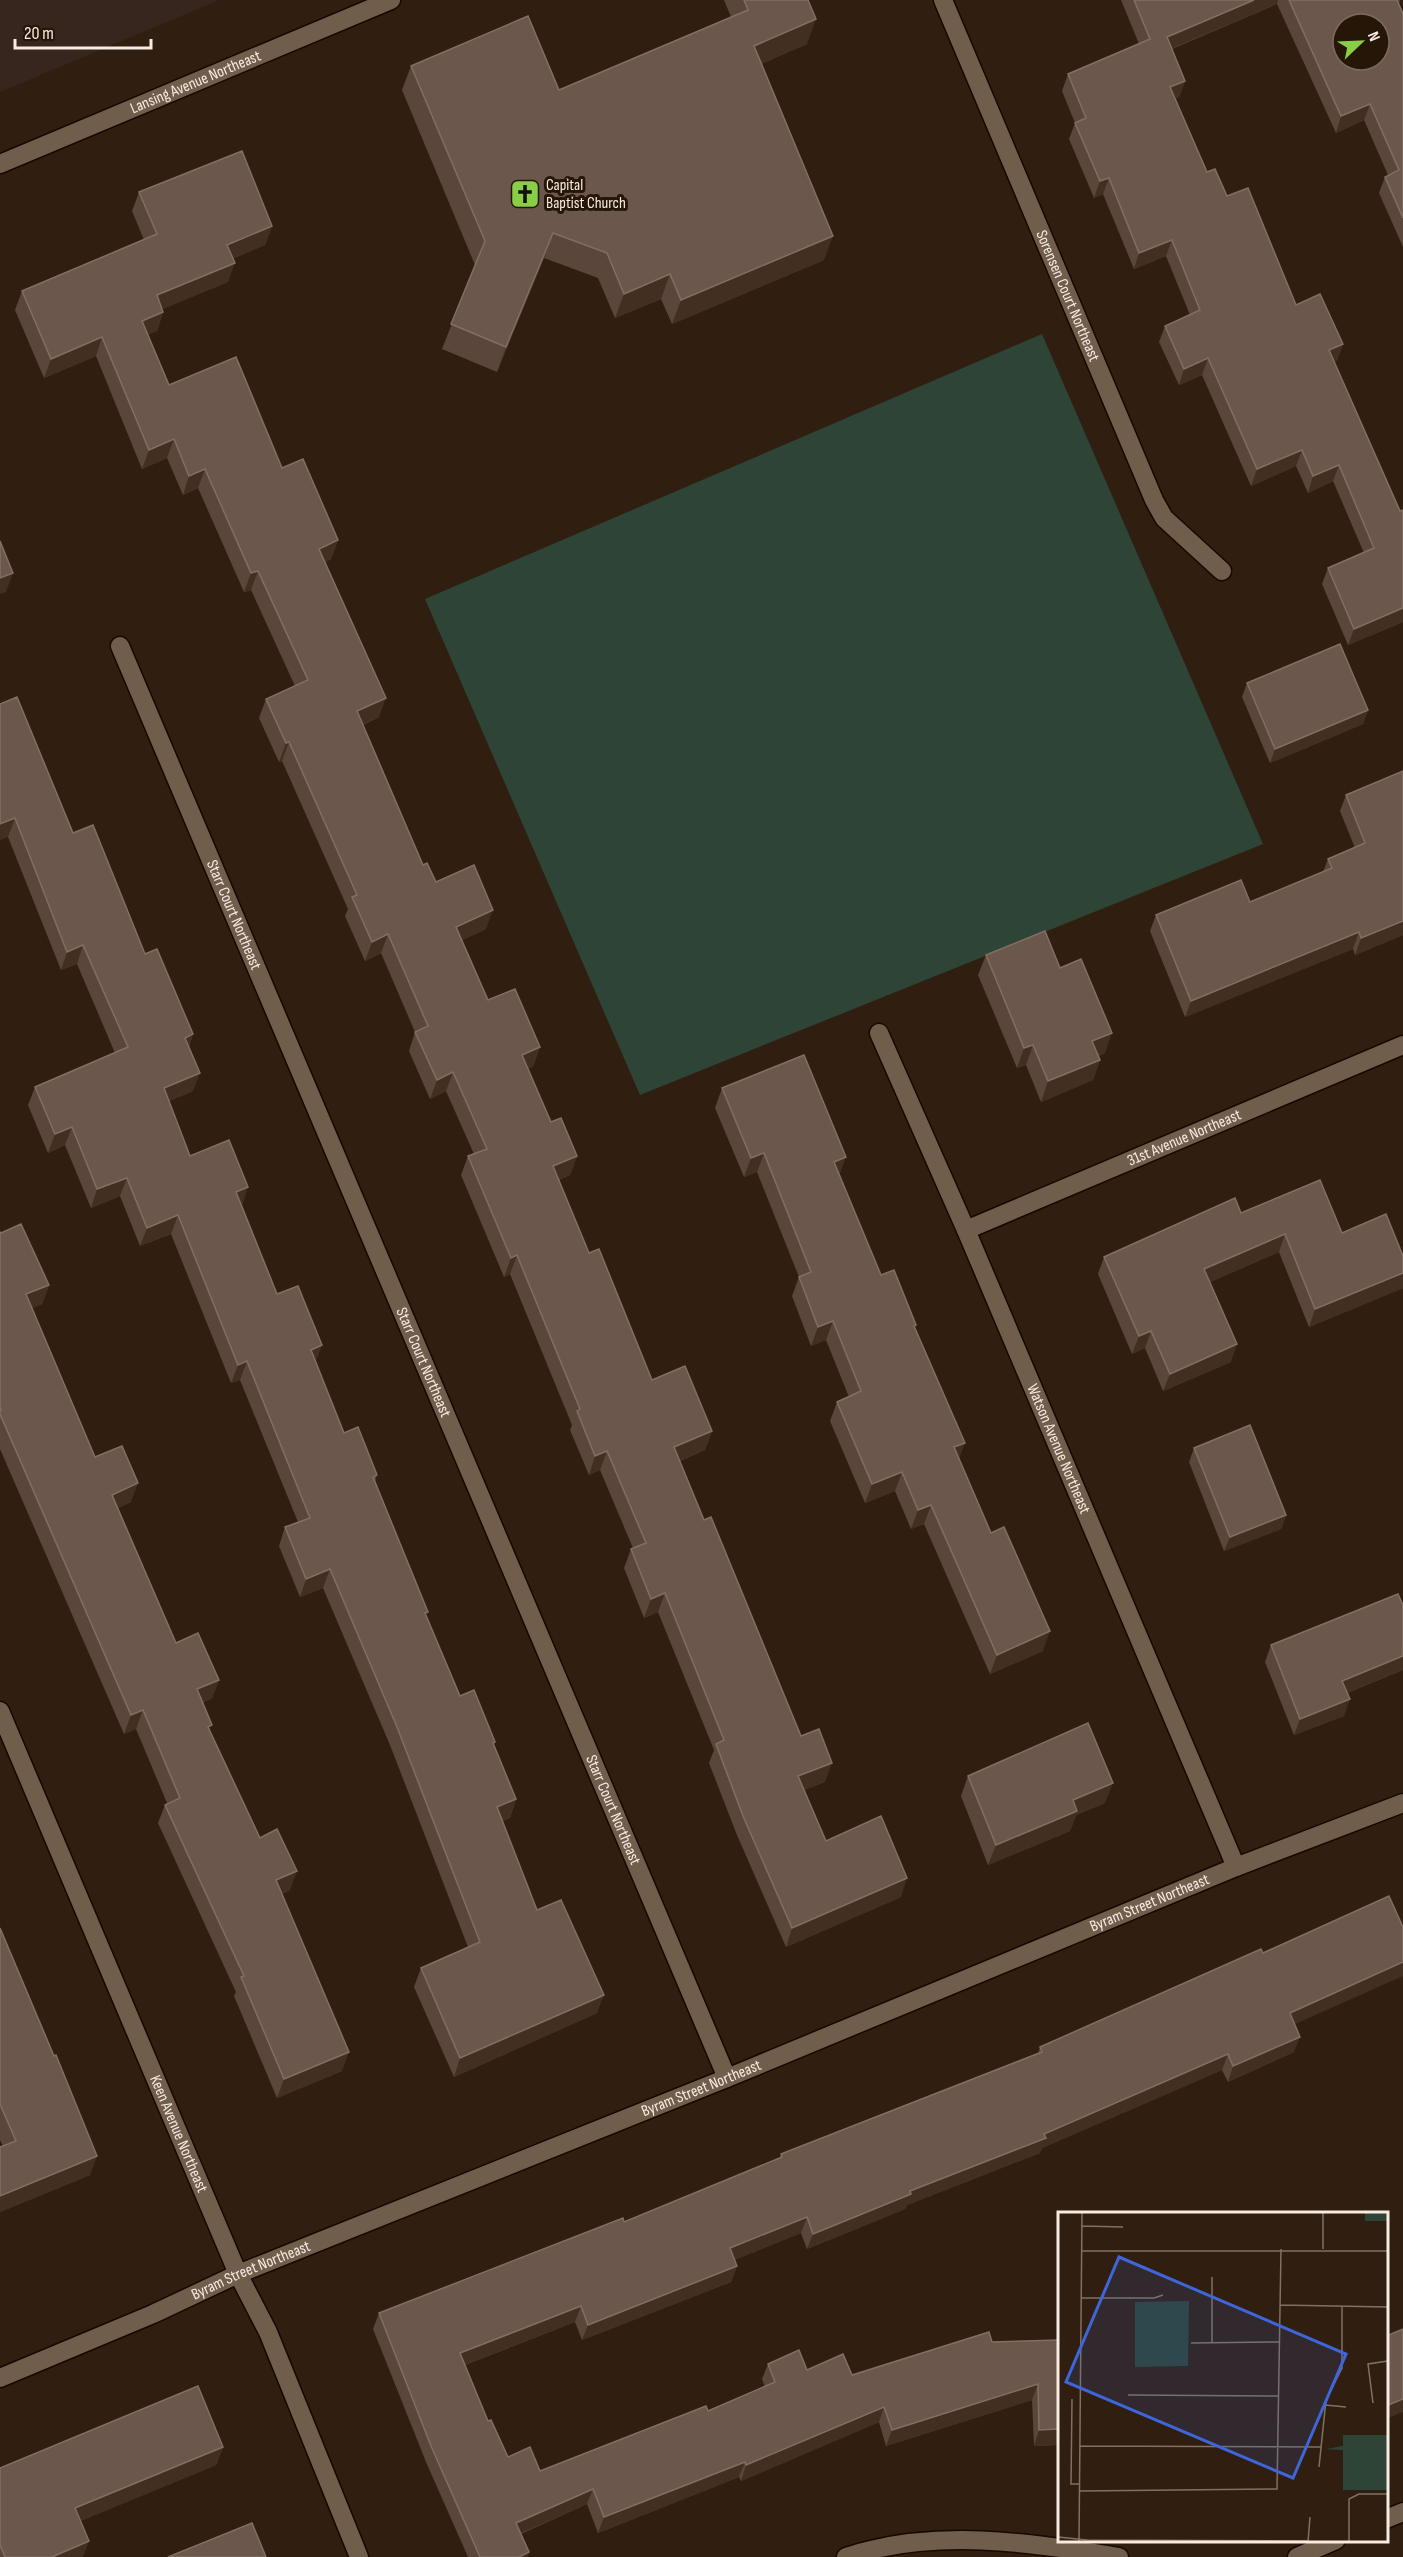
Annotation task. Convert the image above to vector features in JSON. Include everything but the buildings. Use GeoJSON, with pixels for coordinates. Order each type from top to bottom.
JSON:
{"type":"FeatureCollection","features":[{"type":"Feature","properties":{"kind":"street","name":"Lansing Avenue Northeast"},"geometry":{"type":"LineString","coordinates":[[0,164],[391,0]]}},
{"type":"Feature","properties":{"kind":"street","name":"Sorensen Court Northeast"},"geometry":{"type":"LineString","coordinates":[[943,0],[1154,500],[1164,518],[1222,571]]}},
{"type":"Feature","properties":{"kind":"street","name":"Starr Court Northeast"},"geometry":{"type":"LineString","coordinates":[[120,646],[727,2078]]}},
{"type":"Feature","properties":{"kind":"street","name":"Watson Avenue Northeast"},"geometry":{"type":"LineString","coordinates":[[879,1033],[966,1230],[1236,1867]]}},
{"type":"Feature","properties":{"kind":"street","name":"31st Avenue Northeast"},"geometry":{"type":"LineString","coordinates":[[966,1230],[1403,1045]]}},
{"type":"Feature","properties":{"kind":"street","name":"Keen Avenue Northeast"},"geometry":{"type":"LineString","coordinates":[[0,1711],[238,2274],[268,2332],[359,2557]]}},
{"type":"Feature","properties":{"kind":"street","name":"Byram Street Northeast"},"geometry":{"type":"LineString","coordinates":[[0,2378],[153,2314],[238,2274],[727,2078],[1236,1867],[1403,1803]]}},
{"type":"Feature","properties":{"kind":"street"},"geometry":{"type":"LineString","coordinates":[[1388,2518],[1403,2512]]}},
{"type":"Feature","properties":{"kind":"street"},"geometry":{"type":"LineString","coordinates":[[846,2557],[876,2547],[937,2540],[1007,2542],[1119,2557]]}},
{"type":"Feature","properties":{"kind":"street"},"geometry":{"type":"LineString","coordinates":[[1297,2557],[1334,2542]]}},
{"type":"Feature","properties":{"kind":"shaded area"},"geometry":{"type":"Polygon","coordinates":[[[0,0],[219,0],[0,92],[0,0]]]}},
{"type":"Feature","properties":{"kind":"green space"},"geometry":{"type":"Polygon","coordinates":[[[1042,334],[1263,844],[640,1095],[425,599],[1042,334]]]}},
{"type":"Feature","properties":{"kind":"place","name":"Capital Baptist Church"},"geometry":{"type":"Point","coordinates":[525,194]}}]}
